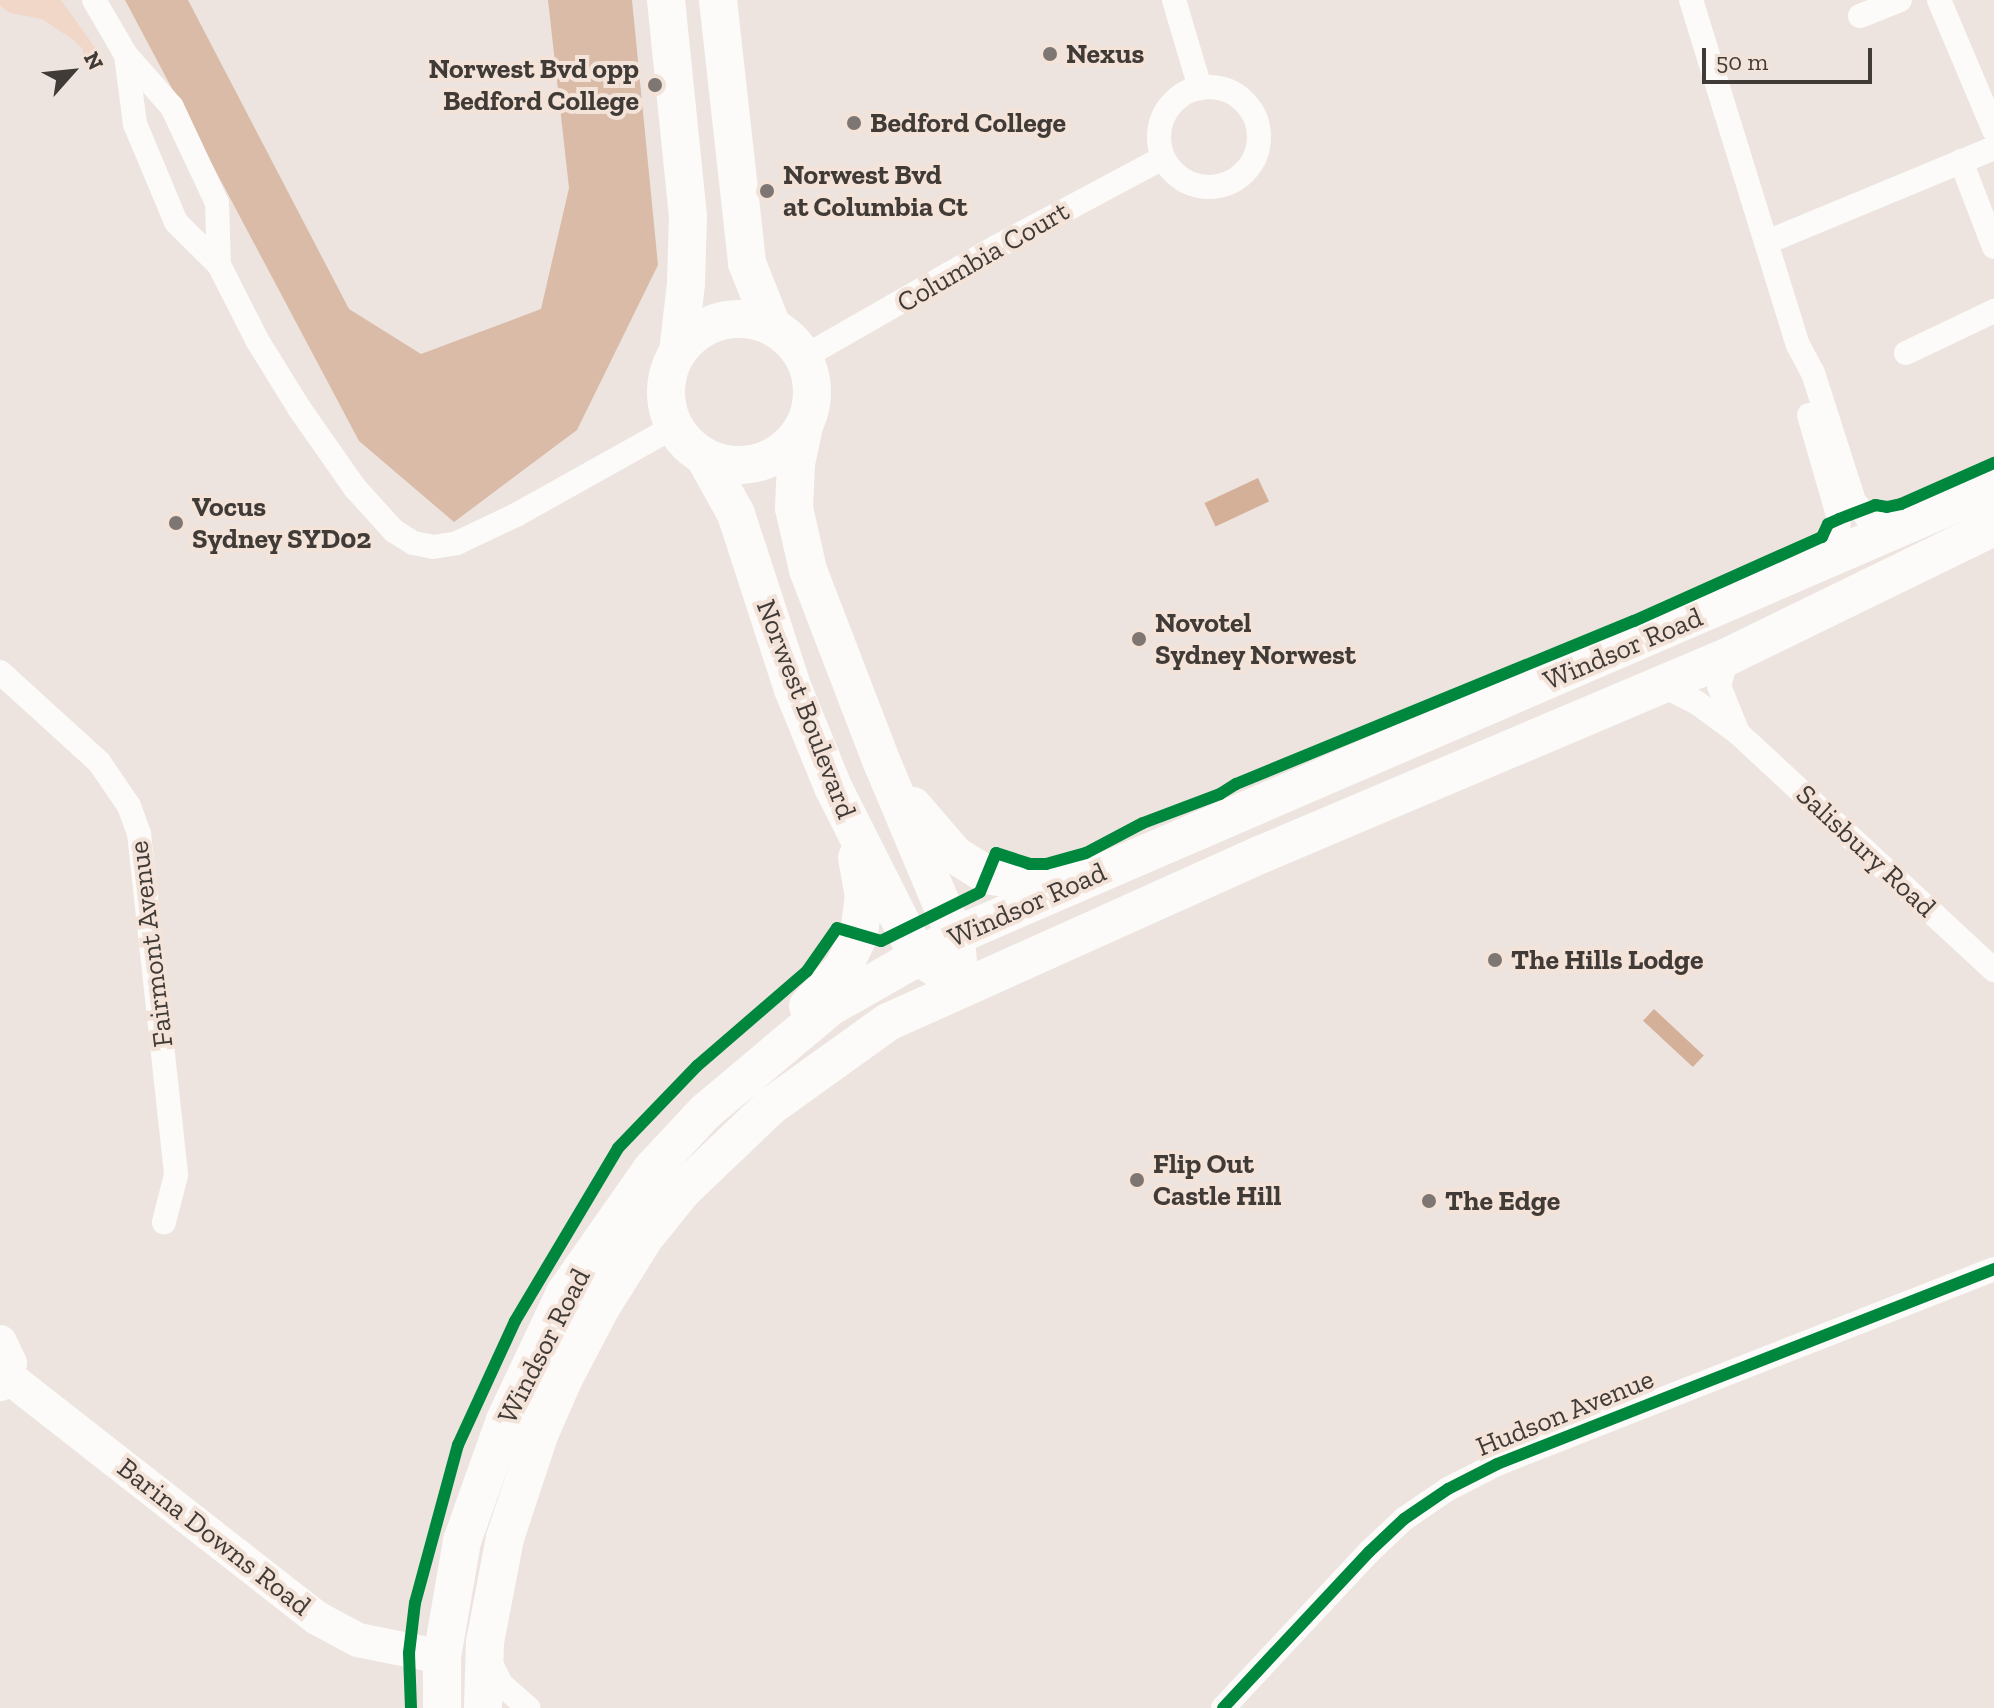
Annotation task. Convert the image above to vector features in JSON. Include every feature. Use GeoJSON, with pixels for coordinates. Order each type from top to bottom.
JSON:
{"type":"FeatureCollection","features":[{"type":"Feature","properties":{"kind":"main road"},"geometry":{"type":"LineString","coordinates":[[666,0],[688,215],[686,284],[678,352],[667,392],[675,426],[686,444],[705,458],[725,465],[759,462],[782,451],[804,426],[812,403],[811,377],[804,357],[793,342],[772,326],[745,319],[726,320],[695,334],[678,352]]}},
{"type":"Feature","properties":{"kind":"main road"},"geometry":{"type":"LineString","coordinates":[[718,0],[747,263],[772,326]]}},
{"type":"Feature","properties":{"kind":"main road","name":"Norwest Boulevard"},"geometry":{"type":"LineString","coordinates":[[804,426],[793,497],[808,570],[883,765],[955,936],[962,987]]}},
{"type":"Feature","properties":{"kind":"main road","name":"Norwest Boulevard"},"geometry":{"type":"LineString","coordinates":[[705,458],[736,514],[793,689],[833,787],[918,956]]}},
{"type":"Feature","properties":{"kind":"main road","name":"Windsor Road"},"geometry":{"type":"LineString","coordinates":[[442,1708],[442,1657],[456,1570],[478,1491],[505,1420],[565,1293],[651,1170],[705,1112],[830,1007],[955,936],[1994,487]]}},
{"type":"Feature","properties":{"kind":"main road","name":"Windsor Road"},"geometry":{"type":"LineString","coordinates":[[483,1708],[485,1642],[505,1538],[539,1435],[564,1378],[600,1309],[645,1237],[683,1190],[771,1106],[828,1062],[888,1022],[1276,848],[1727,657],[1994,527]]}},
{"type":"Feature","properties":{"kind":"main road"},"geometry":{"type":"LineString","coordinates":[[883,765],[955,855],[987,875],[1035,881],[1131,859]]}},
{"type":"Feature","properties":{"kind":"main road"},"geometry":{"type":"LineString","coordinates":[[747,1076],[843,968],[859,935],[864,897],[862,876],[833,787]]}},
{"type":"Feature","properties":{"kind":"main road"},"geometry":{"type":"LineString","coordinates":[[918,956],[962,987]]}},
{"type":"Feature","properties":{"kind":"main road"},"geometry":{"type":"LineString","coordinates":[[0,1342],[10,1363],[4,1380]]}},
{"type":"Feature","properties":{"kind":"main road","name":"Barina Downs Road"},"geometry":{"type":"LineString","coordinates":[[4,1380],[317,1618],[358,1640],[442,1657]]}},
{"type":"Feature","properties":{"kind":"main road"},"geometry":{"type":"LineString","coordinates":[[442,1657],[460,1645],[505,1538]]}},
{"type":"Feature","properties":{"kind":"street"},"geometry":{"type":"LineString","coordinates":[[94,0],[126,55],[172,107],[217,203],[219,265]]}},
{"type":"Feature","properties":{"kind":"street"},"geometry":{"type":"LineString","coordinates":[[1174,0],[1200,88]]}},
{"type":"Feature","properties":{"kind":"street"},"geometry":{"type":"LineString","coordinates":[[1691,0],[1798,345],[1813,373],[1859,511],[1868,519],[1897,530]]}},
{"type":"Feature","properties":{"kind":"street"},"geometry":{"type":"LineString","coordinates":[[1860,16],[1900,0]]}},
{"type":"Feature","properties":{"kind":"street"},"geometry":{"type":"LineString","coordinates":[[1939,0],[1994,130]]}},
{"type":"Feature","properties":{"kind":"street"},"geometry":{"type":"LineString","coordinates":[[126,55],[135,124],[176,222],[219,265],[257,340],[299,408],[374,512],[413,543],[433,547],[485,532],[675,426]]}},
{"type":"Feature","properties":{"kind":"street"},"geometry":{"type":"LineString","coordinates":[[1200,88],[1231,92],[1247,104],[1259,132],[1255,158],[1235,180],[1212,188],[1184,182],[1163,158],[1159,131],[1164,114],[1183,94],[1200,88]]}},
{"type":"Feature","properties":{"kind":"street"},"geometry":{"type":"LineString","coordinates":[[1767,242],[1994,148]]}},
{"type":"Feature","properties":{"kind":"street","name":"Columbia Court"},"geometry":{"type":"LineString","coordinates":[[804,357],[996,247],[1163,158]]}},
{"type":"Feature","properties":{"kind":"street"},"geometry":{"type":"LineString","coordinates":[[1961,161],[1994,247]]}},
{"type":"Feature","properties":{"kind":"street"},"geometry":{"type":"LineString","coordinates":[[1906,353],[1994,311]]}},
{"type":"Feature","properties":{"kind":"street"},"geometry":{"type":"LineString","coordinates":[[1798,345],[1801,387],[1839,519],[1838,532],[1825,562]]}},
{"type":"Feature","properties":{"kind":"street","name":"Salisbury Road"},"geometry":{"type":"LineString","coordinates":[[1727,657],[1719,686],[1738,733]]}},
{"type":"Feature","properties":{"kind":"street","name":"Fairmont Avenue"},"geometry":{"type":"LineString","coordinates":[[0,672],[99,762],[129,806],[139,833],[176,1175],[164,1222]]}},
{"type":"Feature","properties":{"kind":"street","name":"Salisbury Road"},"geometry":{"type":"LineString","coordinates":[[1662,685],[1696,702],[1738,733],[1994,970]]}},
{"type":"Feature","properties":{"kind":"street","name":"Hudson Avenue"},"geometry":{"type":"LineString","coordinates":[[1223,1708],[1369,1552],[1404,1519],[1448,1489],[1506,1461],[1994,1269]]}},
{"type":"Feature","properties":{"kind":"street"},"geometry":{"type":"LineString","coordinates":[[485,1642],[492,1670],[502,1685],[528,1708]]}},
{"type":"Feature","properties":{"kind":"shaded area"},"geometry":{"type":"Polygon","coordinates":[[[0,0],[61,0],[101,56],[83,64],[83,49],[72,39],[42,19],[10,13],[0,6],[0,0]]]}},
{"type":"Feature","properties":{"kind":"shaded area"},"geometry":{"type":"Polygon","coordinates":[[[125,0],[188,0],[349,309],[421,354],[541,309],[569,188],[548,0],[632,0],[658,265],[577,430],[454,522],[359,441],[125,0]]]}},
{"type":"Feature","properties":{"kind":"shaded area"},"geometry":{"type":"Polygon","coordinates":[[[1258,478],[1269,502],[1216,526],[1205,503],[1258,478]]]}},
{"type":"Feature","properties":{"kind":"shaded area"},"geometry":{"type":"Polygon","coordinates":[[[1654,1009],[1704,1055],[1693,1067],[1643,1021],[1654,1009]]]}},
{"type":"Feature","properties":{"kind":"cycle path"},"geometry":{"type":"LineString","coordinates":[[411,1708],[409,1653],[415,1603],[458,1445],[515,1321],[618,1148],[697,1066],[807,971],[837,928],[881,941],[980,892],[996,853],[1029,864],[1046,864],[1086,853],[1143,823],[1220,794],[1236,784],[1634,621],[1822,537],[1828,524],[1839,519],[1875,505],[1887,507],[1901,504],[1994,463]]}},
{"type":"Feature","properties":{"kind":"cycle path"},"geometry":{"type":"LineString","coordinates":[[1223,1708],[1369,1552],[1404,1519],[1448,1489],[1497,1464],[1994,1269]]}},
{"type":"Feature","properties":{"kind":"place","name":"Nexus"},"geometry":{"type":"Point","coordinates":[1050,54]}},
{"type":"Feature","properties":{"kind":"place","name":"Norwest Bvd opp Bedford College"},"geometry":{"type":"Point","coordinates":[655,85]}},
{"type":"Feature","properties":{"kind":"place","name":"Bedford College"},"geometry":{"type":"Point","coordinates":[854,123]}},
{"type":"Feature","properties":{"kind":"place","name":"Norwest Bvd at Columbia Ct"},"geometry":{"type":"Point","coordinates":[767,191]}},
{"type":"Feature","properties":{"kind":"place","name":"Vocus Sydney SYD02"},"geometry":{"type":"Point","coordinates":[176,523]}},
{"type":"Feature","properties":{"kind":"place","name":"Novotel Sydney Norwest"},"geometry":{"type":"Point","coordinates":[1139,639]}},
{"type":"Feature","properties":{"kind":"place","name":"The Hills Lodge"},"geometry":{"type":"Point","coordinates":[1495,960]}},
{"type":"Feature","properties":{"kind":"place","name":"Flip Out Castle Hill"},"geometry":{"type":"Point","coordinates":[1137,1180]}},
{"type":"Feature","properties":{"kind":"place","name":"The Edge"},"geometry":{"type":"Point","coordinates":[1429,1201]}}]}
